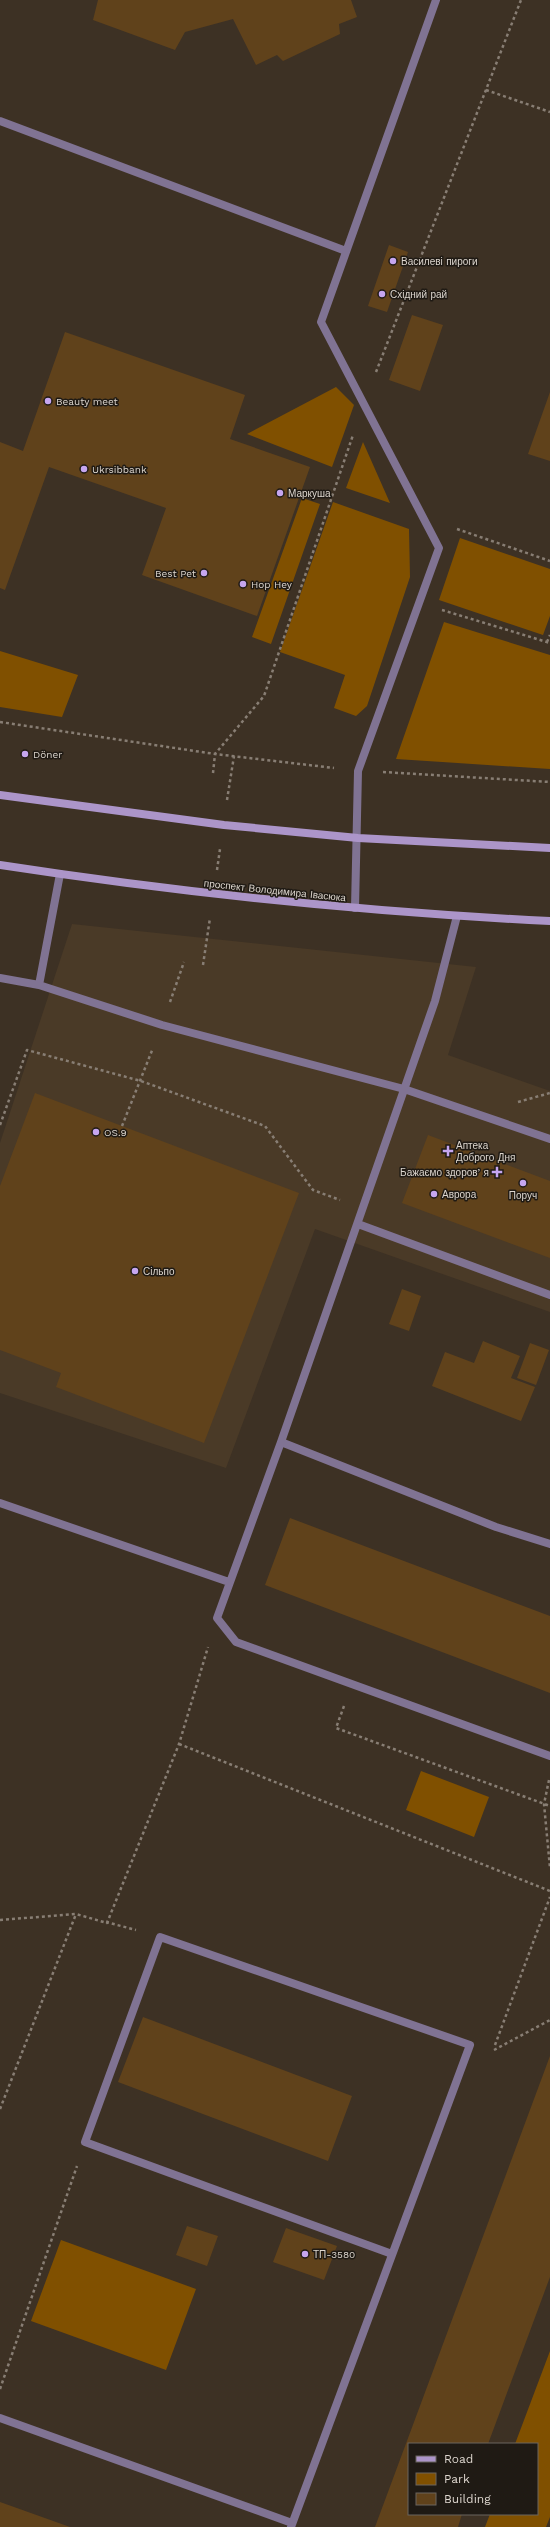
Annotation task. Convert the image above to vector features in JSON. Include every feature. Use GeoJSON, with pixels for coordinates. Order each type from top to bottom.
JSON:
{"type":"FeatureCollection","features":[{"type":"Feature","properties":{"kind":"main road"},"geometry":{"type":"LineString","coordinates":[[0,794],[224,825],[358,838],[550,848]]}},
{"type":"Feature","properties":{"kind":"main road","name":"проспект Володимира Івасюка"},"geometry":{"type":"LineString","coordinates":[[0,864],[60,874],[214,894],[354,908],[550,921]]}},
{"type":"Feature","properties":{"kind":"lane"},"geometry":{"type":"LineString","coordinates":[[354,908],[358,838],[358,771],[439,548],[321,322],[436,0]]}},
{"type":"Feature","properties":{"kind":"lane"},"geometry":{"type":"LineString","coordinates":[[0,121],[346,251]]}},
{"type":"Feature","properties":{"kind":"lane"},"geometry":{"type":"LineString","coordinates":[[40,985],[60,874]]}},
{"type":"Feature","properties":{"kind":"lane"},"geometry":{"type":"LineString","coordinates":[[457,916],[435,1001],[281,1442],[217,1618],[236,1642],[550,1756]]}},
{"type":"Feature","properties":{"kind":"lane"},"geometry":{"type":"LineString","coordinates":[[0,978],[40,985],[162,1025],[404,1089],[550,1139]]}},
{"type":"Feature","properties":{"kind":"lane"},"geometry":{"type":"LineString","coordinates":[[358,1224],[550,1295]]}},
{"type":"Feature","properties":{"kind":"lane"},"geometry":{"type":"LineString","coordinates":[[281,1442],[496,1527],[550,1544]]}},
{"type":"Feature","properties":{"kind":"lane"},"geometry":{"type":"LineString","coordinates":[[0,1503],[229,1582]]}},
{"type":"Feature","properties":{"kind":"lane"},"geometry":{"type":"LineString","coordinates":[[0,2418],[291,2525],[470,2045],[160,1937],[85,2142],[392,2254]]}},
{"type":"Feature","properties":{"kind":"path"},"geometry":{"type":"LineString","coordinates":[[213,773],[215,754],[264,696],[363,404],[521,0]]}},
{"type":"Feature","properties":{"kind":"path"},"geometry":{"type":"LineString","coordinates":[[486,90],[550,112]]}},
{"type":"Feature","properties":{"kind":"path"},"geometry":{"type":"LineString","coordinates":[[454,528],[550,561]]}},
{"type":"Feature","properties":{"kind":"path"},"geometry":{"type":"LineString","coordinates":[[419,603],[549,643],[550,635]]}},
{"type":"Feature","properties":{"kind":"path"},"geometry":{"type":"LineString","coordinates":[[0,722],[215,754]]}},
{"type":"Feature","properties":{"kind":"path"},"geometry":{"type":"LineString","coordinates":[[203,965],[234,756]]}},
{"type":"Feature","properties":{"kind":"path"},"geometry":{"type":"LineString","coordinates":[[0,1125],[27,1050],[141,1081],[265,1126],[313,1190],[363,1209]]}},
{"type":"Feature","properties":{"kind":"path"},"geometry":{"type":"LineString","coordinates":[[107,1923],[178,1744],[217,1618]]}},
{"type":"Feature","properties":{"kind":"path"},"geometry":{"type":"LineString","coordinates":[[353,1685],[336,1728],[550,1806]]}},
{"type":"Feature","properties":{"kind":"path"},"geometry":{"type":"LineString","coordinates":[[178,1744],[550,1891]]}},
{"type":"Feature","properties":{"kind":"path"},"geometry":{"type":"LineString","coordinates":[[550,1773],[544,1804],[550,1868]]}},
{"type":"Feature","properties":{"kind":"path"},"geometry":{"type":"LineString","coordinates":[[0,2109],[76,1914]]}},
{"type":"Feature","properties":{"kind":"path"},"geometry":{"type":"LineString","coordinates":[[0,1920],[76,1914],[160,1937]]}},
{"type":"Feature","properties":{"kind":"path"},"geometry":{"type":"LineString","coordinates":[[470,2045],[492,2052],[550,2020]]}},
{"type":"Feature","properties":{"kind":"path"},"geometry":{"type":"LineString","coordinates":[[0,2389],[85,2142]]}},
{"type":"Feature","properties":{"kind":"shaded area"},"geometry":{"type":"Polygon","coordinates":[[[72,924],[476,967],[448,1055],[550,1091],[550,1312],[315,1229],[226,1468],[0,1393],[0,1143],[72,924]]]}},
{"type":"Feature","properties":{"kind":"green space"},"geometry":{"type":"Polygon","coordinates":[[[336,387],[354,405],[332,467],[247,434],[336,387]]]}},
{"type":"Feature","properties":{"kind":"green space"},"geometry":{"type":"Polygon","coordinates":[[[363,442],[390,503],[346,488],[363,442]]]}},
{"type":"Feature","properties":{"kind":"green space"},"geometry":{"type":"Polygon","coordinates":[[[302,498],[320,504],[271,644],[252,637],[302,498]]]}},
{"type":"Feature","properties":{"kind":"green space"},"geometry":{"type":"Polygon","coordinates":[[[333,502],[409,529],[410,577],[367,706],[356,716],[334,708],[345,675],[280,652],[333,502]]]}},
{"type":"Feature","properties":{"kind":"green space"},"geometry":{"type":"Polygon","coordinates":[[[460,538],[550,569],[550,616],[543,635],[439,600],[460,538]]]}},
{"type":"Feature","properties":{"kind":"green space"},"geometry":{"type":"Polygon","coordinates":[[[444,622],[550,655],[550,769],[396,759],[444,622]]]}},
{"type":"Feature","properties":{"kind":"green space"},"geometry":{"type":"Polygon","coordinates":[[[0,651],[78,675],[62,717],[0,707],[0,651]]]}},
{"type":"Feature","properties":{"kind":"green space"},"geometry":{"type":"Polygon","coordinates":[[[421,1771],[489,1797],[474,1837],[406,1810],[421,1771]]]}},
{"type":"Feature","properties":{"kind":"green space"},"geometry":{"type":"Polygon","coordinates":[[[61,2240],[196,2289],[166,2370],[31,2321],[61,2240]]]}},
{"type":"Feature","properties":{"kind":"green space"},"geometry":{"type":"Polygon","coordinates":[[[550,2351],[550,2517],[546,2527],[485,2527],[490,2515],[538,2515],[538,2443],[515,2443],[550,2351]]]}},
{"type":"Feature","properties":{"kind":"building"},"geometry":{"type":"Polygon","coordinates":[[[98,0],[351,0],[357,17],[339,24],[340,34],[283,61],[277,55],[256,65],[233,19],[185,32],[175,50],[93,20],[98,0]]]}},
{"type":"Feature","properties":{"kind":"building"},"geometry":{"type":"Polygon","coordinates":[[[389,245],[408,252],[387,312],[368,306],[389,245]]]}},
{"type":"Feature","properties":{"kind":"building"},"geometry":{"type":"Polygon","coordinates":[[[412,315],[443,325],[420,391],[389,380],[412,315]]]}},
{"type":"Feature","properties":{"kind":"building"},"geometry":{"type":"Polygon","coordinates":[[[65,332],[245,395],[230,439],[310,467],[257,616],[142,575],[166,508],[49,467],[5,590],[0,588],[0,442],[23,451],[65,332]]]}},
{"type":"Feature","properties":{"kind":"building"},"geometry":{"type":"Polygon","coordinates":[[[550,392],[550,461],[528,454],[550,392]]]}},
{"type":"Feature","properties":{"kind":"building","name":"Сільпо"},"geometry":{"type":"Polygon","coordinates":[[[35,1093],[299,1193],[204,1443],[56,1387],[61,1373],[0,1350],[0,1186],[35,1093]]]}},
{"type":"Feature","properties":{"kind":"building"},"geometry":{"type":"Polygon","coordinates":[[[428,1135],[550,1181],[550,1258],[402,1203],[428,1135]]]}},
{"type":"Feature","properties":{"kind":"building"},"geometry":{"type":"Polygon","coordinates":[[[402,1289],[421,1296],[409,1331],[389,1324],[402,1289]]]}},
{"type":"Feature","properties":{"kind":"building"},"geometry":{"type":"Polygon","coordinates":[[[483,1341],[520,1356],[511,1378],[535,1387],[521,1421],[432,1386],[445,1352],[474,1363],[483,1341]]]}},
{"type":"Feature","properties":{"kind":"building"},"geometry":{"type":"Polygon","coordinates":[[[530,1343],[549,1350],[536,1385],[517,1378],[530,1343]]]}},
{"type":"Feature","properties":{"kind":"building"},"geometry":{"type":"Polygon","coordinates":[[[290,1518],[550,1616],[550,1693],[265,1585],[290,1518]]]}},
{"type":"Feature","properties":{"kind":"building"},"geometry":{"type":"Polygon","coordinates":[[[143,2017],[352,2096],[328,2161],[118,2082],[143,2017]]]}},
{"type":"Feature","properties":{"kind":"building"},"geometry":{"type":"Polygon","coordinates":[[[550,2056],[550,2277],[488,2443],[408,2443],[408,2515],[462,2515],[458,2527],[375,2527],[550,2056]]]}},
{"type":"Feature","properties":{"kind":"building"},"geometry":{"type":"Polygon","coordinates":[[[187,2226],[218,2236],[207,2266],[176,2255],[187,2226]]]}},
{"type":"Feature","properties":{"kind":"building","name":"ТП-3580"},"geometry":{"type":"Polygon","coordinates":[[[286,2228],[337,2246],[324,2280],[273,2262],[286,2228]]]}},
{"type":"Feature","properties":{"kind":"building"},"geometry":{"type":"Polygon","coordinates":[[[0,2502],[70,2527],[0,2527],[0,2502]]]}},
{"type":"Feature","properties":{"kind":"place","name":"Василеві пироги"},"geometry":{"type":"Point","coordinates":[393,261]}},
{"type":"Feature","properties":{"kind":"place","name":"Східний рай"},"geometry":{"type":"Point","coordinates":[382,294]}},
{"type":"Feature","properties":{"kind":"place","name":"Beauty meet"},"geometry":{"type":"Point","coordinates":[48,401]}},
{"type":"Feature","properties":{"kind":"place","name":"Ukrsibbank"},"geometry":{"type":"Point","coordinates":[84,469]}},
{"type":"Feature","properties":{"kind":"place","name":"Маркуша"},"geometry":{"type":"Point","coordinates":[280,493]}},
{"type":"Feature","properties":{"kind":"place","name":"Best Pet"},"geometry":{"type":"Point","coordinates":[204,573]}},
{"type":"Feature","properties":{"kind":"place","name":"Hop Hey"},"geometry":{"type":"Point","coordinates":[243,584]}},
{"type":"Feature","properties":{"kind":"place","name":"Döner"},"geometry":{"type":"Point","coordinates":[25,754]}},
{"type":"Feature","properties":{"kind":"place","name":"OS.9"},"geometry":{"type":"Point","coordinates":[96,1132]}},
{"type":"Feature","properties":{"kind":"place","name":"Аптека Доброго Дня"},"geometry":{"type":"Point","coordinates":[448,1151]}},
{"type":"Feature","properties":{"kind":"place","name":"Бажаємо здоровʼя"},"geometry":{"type":"Point","coordinates":[497,1172]}},
{"type":"Feature","properties":{"kind":"place","name":"Поруч"},"geometry":{"type":"Point","coordinates":[523,1183]}},
{"type":"Feature","properties":{"kind":"place","name":"Аврора"},"geometry":{"type":"Point","coordinates":[434,1194]}},
{"type":"Feature","properties":{"kind":"place","name":"Сільпо"},"geometry":{"type":"Point","coordinates":[135,1271]}},
{"type":"Feature","properties":{"kind":"place","name":"ТП-3580"},"geometry":{"type":"Point","coordinates":[305,2254]}}]}
